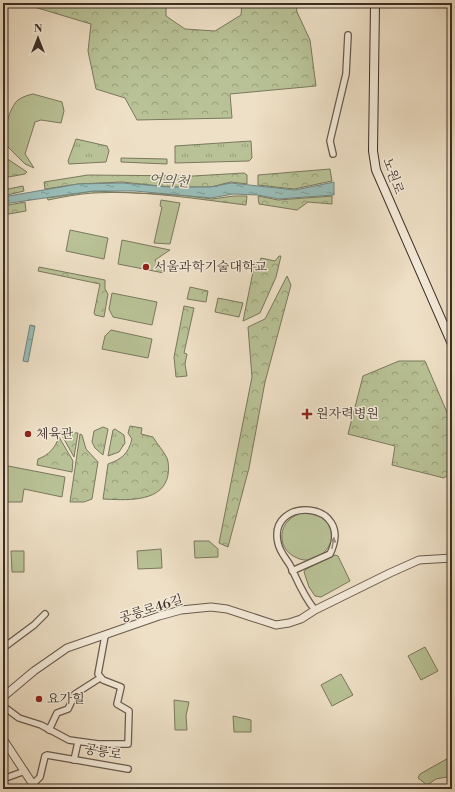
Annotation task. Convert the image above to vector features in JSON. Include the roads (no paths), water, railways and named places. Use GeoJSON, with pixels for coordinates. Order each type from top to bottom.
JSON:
{"type":"FeatureCollection","features":[{"type":"Feature","properties":{"kind":"main road","name":"노원로"},"geometry":{"type":"LineString","coordinates":[[375,3],[372,151],[376,170],[452,344]]}},
{"type":"Feature","properties":{"kind":"street"},"geometry":{"type":"LineString","coordinates":[[333,154],[330,141],[346,74],[348,35]]}},
{"type":"Feature","properties":{"kind":"street"},"geometry":{"type":"LineString","coordinates":[[292,570],[330,554],[334,546],[335,537],[331,524],[322,513],[313,510],[296,511],[283,520],[279,526],[277,542],[307,601],[315,610]]}},
{"type":"Feature","properties":{"kind":"street","name":"공릉로46길"},"geometry":{"type":"LineString","coordinates":[[4,697],[34,671],[67,648],[159,616],[196,608],[227,609],[276,625],[289,624],[418,560],[452,558]]}},
{"type":"Feature","properties":{"kind":"street"},"geometry":{"type":"LineString","coordinates":[[3,648],[34,625],[45,614]]}},
{"type":"Feature","properties":{"kind":"street"},"geometry":{"type":"LineString","coordinates":[[100,678],[98,671],[105,636]]}},
{"type":"Feature","properties":{"kind":"street"},"geometry":{"type":"LineString","coordinates":[[49,730],[57,713],[68,708],[74,694],[100,678]]}},
{"type":"Feature","properties":{"kind":"street"},"geometry":{"type":"LineString","coordinates":[[3,706],[19,718],[36,723],[69,740],[98,744],[128,744],[129,711],[117,704],[121,687],[100,678]]}},
{"type":"Feature","properties":{"kind":"street","name":"공릉로"},"geometry":{"type":"LineString","coordinates":[[3,739],[35,787],[40,777],[46,755],[128,769]]}},
{"type":"Feature","properties":{"kind":"street","name":"공릉로"},"geometry":{"type":"LineString","coordinates":[[74,760],[78,742]]}},
{"type":"Feature","properties":{"kind":"street"},"geometry":{"type":"LineString","coordinates":[[3,779],[24,771]]}},
{"type":"Feature","properties":{"kind":"water"},"geometry":{"type":"Polygon","coordinates":[[[334,182],[334,195],[279,199],[258,195],[233,194],[211,198],[135,191],[93,191],[3,204],[3,197],[78,184],[122,183],[170,187],[211,187],[231,183],[295,190],[334,182]]]}},
{"type":"Feature","properties":{"kind":"water"},"geometry":{"type":"Polygon","coordinates":[[[30,325],[35,326],[28,362],[23,361],[30,325]]]}},
{"type":"Feature","properties":{"kind":"place","name":"서울과학기술대학교"},"geometry":{"type":"Point","coordinates":[146,267]}},
{"type":"Feature","properties":{"kind":"place","name":"원자력병원"},"geometry":{"type":"Point","coordinates":[307,414]}},
{"type":"Feature","properties":{"kind":"place","name":"체육관"},"geometry":{"type":"Point","coordinates":[28,434]}},
{"type":"Feature","properties":{"kind":"place","name":"요가힐"},"geometry":{"type":"Point","coordinates":[39,699]}},
{"type":"Feature","properties":{"kind":"water label","name":"어의천"},"geometry":{"type":"Point","coordinates":[169,181]}}]}
